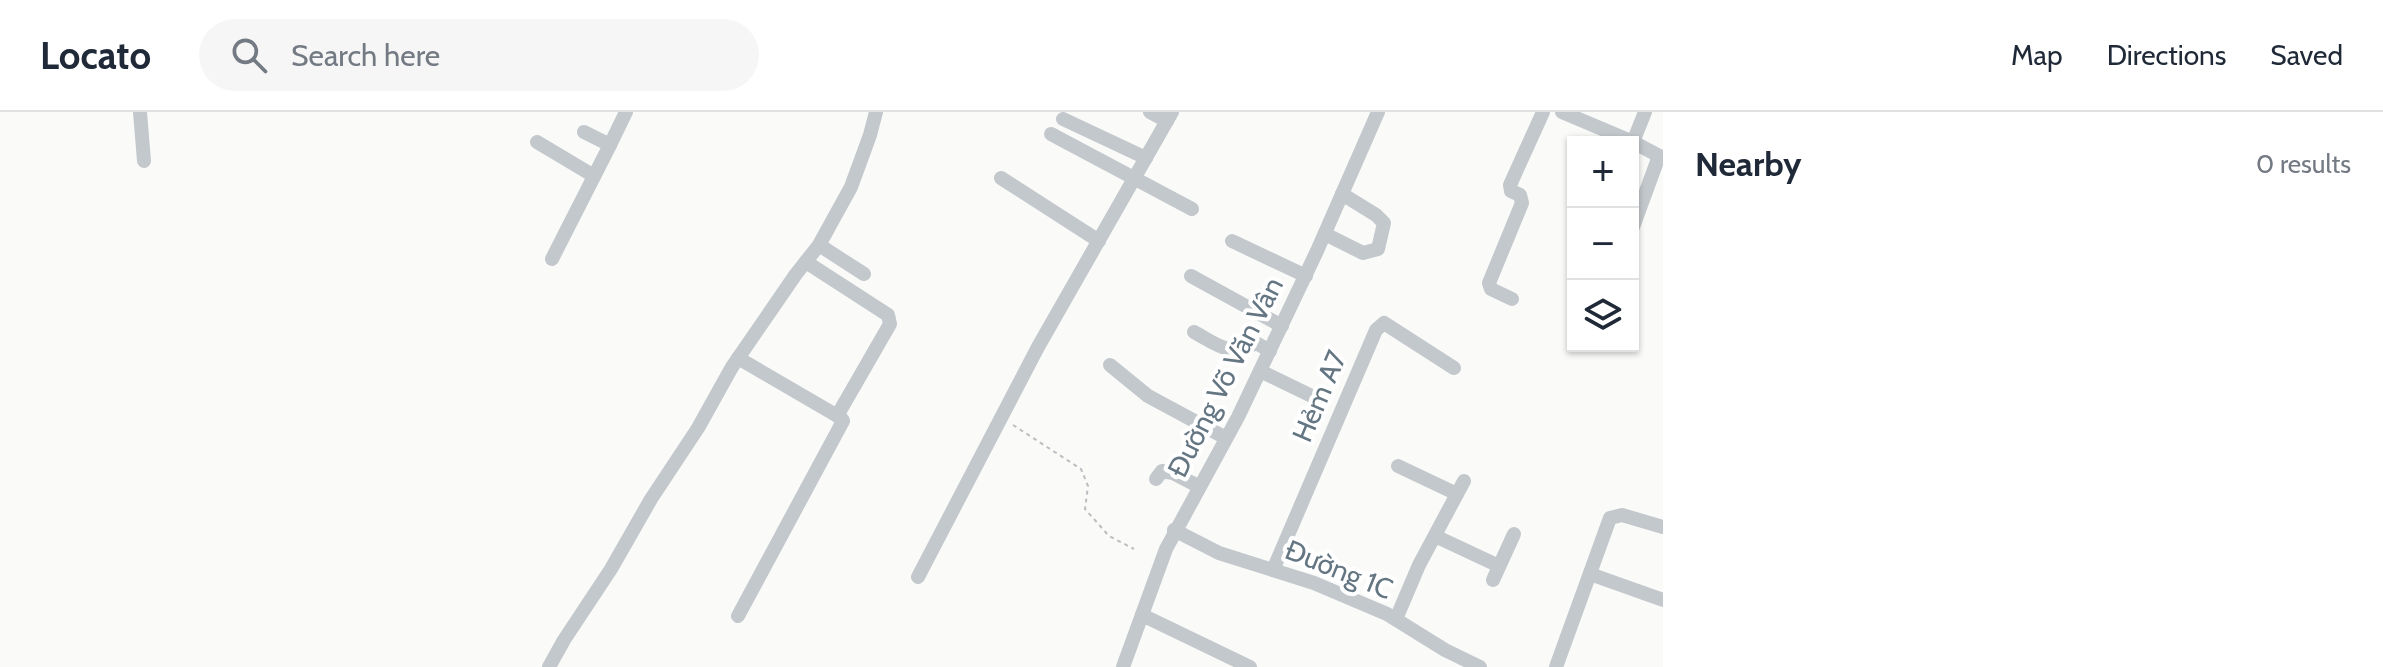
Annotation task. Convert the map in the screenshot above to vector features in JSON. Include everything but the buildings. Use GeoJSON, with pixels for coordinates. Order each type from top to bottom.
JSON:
{"type":"FeatureCollection","features":[{"type":"Feature","properties":{"kind":"street"},"geometry":{"type":"LineString","coordinates":[[140,112],[144,161]]}},
{"type":"Feature","properties":{"kind":"street"},"geometry":{"type":"LineString","coordinates":[[552,259],[626,112]]}},
{"type":"Feature","properties":{"kind":"street"},"geometry":{"type":"LineString","coordinates":[[549,667],[698,428],[738,358],[819,245],[851,187],[876,112]]}},
{"type":"Feature","properties":{"kind":"street"},"geometry":{"type":"LineString","coordinates":[[918,577],[1038,347],[1169,116],[1150,112]]}},
{"type":"Feature","properties":{"kind":"street","name":"Đường Võ Văn Vân"},"geometry":{"type":"LineString","coordinates":[[1123,667],[1174,530],[1270,351],[1378,112]]}},
{"type":"Feature","properties":{"kind":"street"},"geometry":{"type":"LineString","coordinates":[[1512,299],[1491,289],[1489,283],[1522,203],[1520,195],[1511,191],[1510,185],[1543,112]]}},
{"type":"Feature","properties":{"kind":"street"},"geometry":{"type":"LineString","coordinates":[[1564,112],[1619,136]]}},
{"type":"Feature","properties":{"kind":"street"},"geometry":{"type":"LineString","coordinates":[[1635,136],[1645,112]]}},
{"type":"Feature","properties":{"kind":"street"},"geometry":{"type":"LineString","coordinates":[[1063,119],[1146,158]]}},
{"type":"Feature","properties":{"kind":"street"},"geometry":{"type":"LineString","coordinates":[[584,132],[610,145]]}},
{"type":"Feature","properties":{"kind":"street"},"geometry":{"type":"LineString","coordinates":[[1051,134],[1192,209]]}},
{"type":"Feature","properties":{"kind":"street"},"geometry":{"type":"LineString","coordinates":[[537,142],[594,176]]}},
{"type":"Feature","properties":{"kind":"street"},"geometry":{"type":"LineString","coordinates":[[1639,145],[1661,157],[1639,200]]}},
{"type":"Feature","properties":{"kind":"street"},"geometry":{"type":"LineString","coordinates":[[1001,178],[1099,241]]}},
{"type":"Feature","properties":{"kind":"street"},"geometry":{"type":"LineString","coordinates":[[1325,234],[1363,253],[1378,249],[1384,223],[1342,194]]}},
{"type":"Feature","properties":{"kind":"street"},"geometry":{"type":"LineString","coordinates":[[1232,241],[1306,276]]}},
{"type":"Feature","properties":{"kind":"street"},"geometry":{"type":"LineString","coordinates":[[819,245],[864,274]]}},
{"type":"Feature","properties":{"kind":"street"},"geometry":{"type":"LineString","coordinates":[[806,262],[890,319],[837,416]]}},
{"type":"Feature","properties":{"kind":"street"},"geometry":{"type":"LineString","coordinates":[[1191,276],[1282,326]]}},
{"type":"Feature","properties":{"kind":"street","name":"Hẻm A7"},"geometry":{"type":"LineString","coordinates":[[1273,570],[1376,330],[1384,323],[1454,368]]}},
{"type":"Feature","properties":{"kind":"street"},"geometry":{"type":"LineString","coordinates":[[1194,332],[1228,351],[1256,343],[1270,351]]}},
{"type":"Feature","properties":{"kind":"street"},"geometry":{"type":"LineString","coordinates":[[738,358],[843,421],[738,616]]}},
{"type":"Feature","properties":{"kind":"street"},"geometry":{"type":"LineString","coordinates":[[1110,365],[1148,396],[1226,438]]}},
{"type":"Feature","properties":{"kind":"street"},"geometry":{"type":"LineString","coordinates":[[1260,371],[1320,400]]}},
{"type":"Feature","properties":{"kind":"street"},"geometry":{"type":"LineString","coordinates":[[1396,619],[1419,565],[1461,487],[1398,466]]}},
{"type":"Feature","properties":{"kind":"street"},"geometry":{"type":"LineString","coordinates":[[1156,479],[1162,471],[1198,486]]}},
{"type":"Feature","properties":{"kind":"street"},"geometry":{"type":"LineString","coordinates":[[1556,667],[1610,518],[1622,515],[1663,527]]}},
{"type":"Feature","properties":{"kind":"street","name":"Đường 1C"},"geometry":{"type":"LineString","coordinates":[[1174,530],[1219,553],[1314,583],[1396,619],[1445,650],[1480,667]]}},
{"type":"Feature","properties":{"kind":"street"},"geometry":{"type":"LineString","coordinates":[[1435,536],[1496,573],[1514,534]]}},
{"type":"Feature","properties":{"kind":"street"},"geometry":{"type":"LineString","coordinates":[[1590,574],[1663,600]]}},
{"type":"Feature","properties":{"kind":"street"},"geometry":{"type":"LineString","coordinates":[[1142,615],[1250,667]]}},
{"type":"Feature","properties":{"kind":"path"},"geometry":{"type":"LineString","coordinates":[[1002,420],[1020,428],[1081,469],[1088,486],[1085,509],[1109,536],[1134,549]]}}]}
